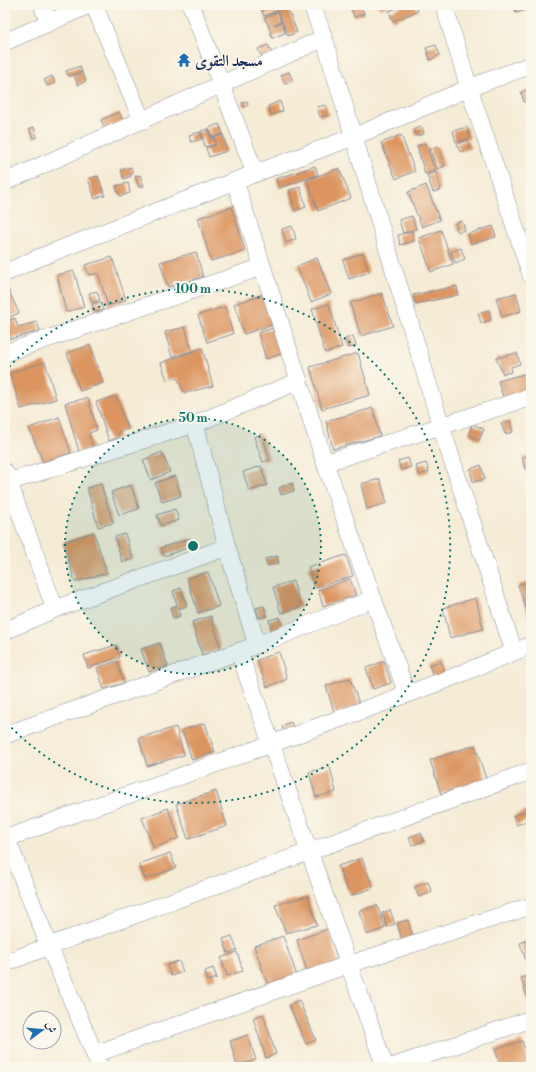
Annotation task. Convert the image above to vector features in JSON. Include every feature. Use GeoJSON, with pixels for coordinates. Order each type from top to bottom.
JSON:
{"type":"FeatureCollection","features":[{"type":"Feature","properties":{"kind":"street"},"geometry":{"type":"LineString","coordinates":[[42,5],[49,23]]}},
{"type":"Feature","properties":{"kind":"street"},"geometry":{"type":"LineString","coordinates":[[5,42],[89,5]]}},
{"type":"Feature","properties":{"kind":"street"},"geometry":{"type":"LineString","coordinates":[[94,5],[142,121]]}},
{"type":"Feature","properties":{"kind":"street"},"geometry":{"type":"LineString","coordinates":[[191,5],[255,173]]}},
{"type":"Feature","properties":{"kind":"street"},"geometry":{"type":"LineString","coordinates":[[312,5],[324,38],[441,426],[514,652]]}},
{"type":"Feature","properties":{"kind":"street"},"geometry":{"type":"LineString","coordinates":[[444,5],[469,88],[527,250],[531,275]]}},
{"type":"Feature","properties":{"kind":"street"},"geometry":{"type":"LineString","coordinates":[[5,182],[324,38]]}},
{"type":"Feature","properties":{"kind":"street"},"geometry":{"type":"LineString","coordinates":[[5,273],[38,258],[255,173],[353,137],[469,88],[531,66]]}},
{"type":"Feature","properties":{"kind":"street"},"geometry":{"type":"LineString","coordinates":[[235,181],[325,463],[407,694]]}},
{"type":"Feature","properties":{"kind":"street"},"geometry":{"type":"LineString","coordinates":[[5,353],[262,267]]}},
{"type":"Feature","properties":{"kind":"street"},"geometry":{"type":"LineString","coordinates":[[55,609],[6,478],[195,424],[299,381]]}},
{"type":"Feature","properties":{"kind":"street"},"geometry":{"type":"LineString","coordinates":[[325,463],[531,397]]}},
{"type":"Feature","properties":{"kind":"street"},"geometry":{"type":"LineString","coordinates":[[195,424],[228,547],[257,645]]}},
{"type":"Feature","properties":{"kind":"street"},"geometry":{"type":"LineString","coordinates":[[5,631],[55,609],[228,547]]}},
{"type":"Feature","properties":{"kind":"street"},"geometry":{"type":"LineString","coordinates":[[5,735],[239,652],[373,598]]}},
{"type":"Feature","properties":{"kind":"street"},"geometry":{"type":"LineString","coordinates":[[531,645],[407,694],[271,744],[6,836],[49,946],[98,1061],[350,964],[531,906]]}},
{"type":"Feature","properties":{"kind":"street"},"geometry":{"type":"LineString","coordinates":[[239,652],[385,1067]]}},
{"type":"Feature","properties":{"kind":"street"},"geometry":{"type":"LineString","coordinates":[[5,963],[531,771]]}},
{"type":"Feature","properties":{"kind":"street"},"geometry":{"type":"LineString","coordinates":[[392,1067],[531,1020]]}},
{"type":"Feature","properties":{"kind":"building"},"geometry":{"type":"Polygon","coordinates":[[[260,5],[277,5],[279,10],[278,5],[286,5],[287,6],[284,9],[287,7],[297,32],[288,36],[278,11],[264,16],[260,5]]]}},
{"type":"Feature","properties":{"kind":"building"},"geometry":{"type":"Polygon","coordinates":[[[350,5],[361,5],[364,14],[354,17],[350,5]]]}},
{"type":"Feature","properties":{"kind":"building"},"geometry":{"type":"Polygon","coordinates":[[[378,5],[392,5],[380,9],[378,5]]]}},
{"type":"Feature","properties":{"kind":"building"},"geometry":{"type":"Polygon","coordinates":[[[405,5],[415,5],[418,11],[393,21],[389,11],[405,5]]]}},
{"type":"Feature","properties":{"kind":"building"},"geometry":{"type":"Polygon","coordinates":[[[514,5],[524,5],[526,10],[516,13],[514,5]]]}},
{"type":"Feature","properties":{"kind":"building"},"geometry":{"type":"Polygon","coordinates":[[[278,12],[281,22],[274,25],[282,22],[285,33],[272,38],[268,24],[264,18],[278,12]]]}},
{"type":"Feature","properties":{"kind":"building"},"geometry":{"type":"Polygon","coordinates":[[[268,45],[272,54],[262,57],[258,49],[268,45]]]}},
{"type":"Feature","properties":{"kind":"building"},"geometry":{"type":"Polygon","coordinates":[[[436,45],[440,55],[430,60],[426,48],[436,45]]]}},
{"type":"Feature","properties":{"kind":"building"},"geometry":{"type":"Polygon","coordinates":[[[80,66],[82,72],[70,76],[68,75],[66,71],[80,66]]]}},
{"type":"Feature","properties":{"kind":"building"},"geometry":{"type":"Polygon","coordinates":[[[82,72],[86,81],[78,85],[74,76],[82,72]]]}},
{"type":"Feature","properties":{"kind":"building"},"geometry":{"type":"Polygon","coordinates":[[[289,72],[293,81],[285,84],[281,75],[289,72]]]}},
{"type":"Feature","properties":{"kind":"building"},"geometry":{"type":"Polygon","coordinates":[[[52,76],[55,83],[47,86],[44,80],[52,76]]]}},
{"type":"Feature","properties":{"kind":"building"},"geometry":{"type":"Polygon","coordinates":[[[531,88],[531,100],[524,102],[521,92],[531,88]]]}},
{"type":"Feature","properties":{"kind":"building"},"geometry":{"type":"Polygon","coordinates":[[[247,101],[248,105],[244,107],[242,103],[247,101]]]}},
{"type":"Feature","properties":{"kind":"building"},"geometry":{"type":"Polygon","coordinates":[[[280,101],[283,111],[271,115],[268,106],[280,101]]]}},
{"type":"Feature","properties":{"kind":"building"},"geometry":{"type":"Polygon","coordinates":[[[326,105],[329,115],[320,117],[317,107],[326,105]]]}},
{"type":"Feature","properties":{"kind":"building"},"geometry":{"type":"Polygon","coordinates":[[[119,112],[123,121],[105,129],[101,120],[119,112]]]}},
{"type":"Feature","properties":{"kind":"building"},"geometry":{"type":"Polygon","coordinates":[[[219,124],[223,134],[212,137],[209,128],[219,124]]]}},
{"type":"Feature","properties":{"kind":"building"},"geometry":{"type":"Polygon","coordinates":[[[34,127],[37,137],[33,138],[29,129],[34,127]]]}},
{"type":"Feature","properties":{"kind":"building"},"geometry":{"type":"Polygon","coordinates":[[[422,127],[424,134],[416,136],[414,129],[422,127]]]}},
{"type":"Feature","properties":{"kind":"building"},"geometry":{"type":"Polygon","coordinates":[[[467,127],[470,138],[456,142],[453,131],[467,127]]]}},
{"type":"Feature","properties":{"kind":"building"},"geometry":{"type":"Polygon","coordinates":[[[208,129],[210,139],[214,138],[216,144],[205,147],[201,131],[208,129]]]}},
{"type":"Feature","properties":{"kind":"building"},"geometry":{"type":"Polygon","coordinates":[[[200,132],[202,139],[191,142],[189,135],[200,132]]]}},
{"type":"Feature","properties":{"kind":"building"},"geometry":{"type":"Polygon","coordinates":[[[223,135],[227,151],[209,157],[206,148],[216,145],[214,137],[223,135]]]}},
{"type":"Feature","properties":{"kind":"building"},"geometry":{"type":"Polygon","coordinates":[[[401,135],[415,171],[396,179],[381,143],[401,135]]]}},
{"type":"Feature","properties":{"kind":"building"},"geometry":{"type":"Polygon","coordinates":[[[468,140],[471,148],[460,152],[457,144],[468,140]]]}},
{"type":"Feature","properties":{"kind":"building"},"geometry":{"type":"Polygon","coordinates":[[[426,143],[435,171],[425,174],[417,146],[426,143]]]}},
{"type":"Feature","properties":{"kind":"building"},"geometry":{"type":"Polygon","coordinates":[[[438,146],[445,166],[437,169],[430,149],[438,146]]]}},
{"type":"Feature","properties":{"kind":"building"},"geometry":{"type":"Polygon","coordinates":[[[315,166],[318,175],[279,188],[276,179],[315,166]]]}},
{"type":"Feature","properties":{"kind":"building"},"geometry":{"type":"Polygon","coordinates":[[[131,167],[133,173],[131,176],[124,179],[121,170],[131,167]]]}},
{"type":"Feature","properties":{"kind":"building"},"geometry":{"type":"Polygon","coordinates":[[[339,168],[351,198],[318,211],[307,180],[339,168]]]}},
{"type":"Feature","properties":{"kind":"building"},"geometry":{"type":"Polygon","coordinates":[[[436,172],[441,190],[433,192],[427,175],[436,172]]]}},
{"type":"Feature","properties":{"kind":"building"},"geometry":{"type":"Polygon","coordinates":[[[140,175],[144,186],[139,187],[135,176],[140,175]]]}},
{"type":"Feature","properties":{"kind":"building"},"geometry":{"type":"Polygon","coordinates":[[[98,176],[105,196],[103,195],[95,199],[88,179],[98,176]]]}},
{"type":"Feature","properties":{"kind":"building"},"geometry":{"type":"Polygon","coordinates":[[[128,183],[130,193],[121,196],[118,193],[116,186],[128,183]]]}},
{"type":"Feature","properties":{"kind":"building"},"geometry":{"type":"Polygon","coordinates":[[[426,185],[440,220],[422,227],[408,192],[426,185]]]}},
{"type":"Feature","properties":{"kind":"building"},"geometry":{"type":"Polygon","coordinates":[[[300,187],[306,207],[295,211],[289,190],[300,187]]]}},
{"type":"Feature","properties":{"kind":"building"},"geometry":{"type":"Polygon","coordinates":[[[232,207],[245,251],[211,261],[198,218],[232,207]]]}},
{"type":"Feature","properties":{"kind":"building"},"geometry":{"type":"Polygon","coordinates":[[[412,216],[416,229],[403,233],[399,220],[412,216]]]}},
{"type":"Feature","properties":{"kind":"building"},"geometry":{"type":"Polygon","coordinates":[[[462,221],[465,230],[458,232],[455,223],[462,221]]]}},
{"type":"Feature","properties":{"kind":"building"},"geometry":{"type":"Polygon","coordinates":[[[292,226],[296,239],[286,243],[282,229],[292,226]]]}},
{"type":"Feature","properties":{"kind":"building"},"geometry":{"type":"Polygon","coordinates":[[[493,226],[496,237],[471,244],[468,234],[493,226]]]}},
{"type":"Feature","properties":{"kind":"building"},"geometry":{"type":"Polygon","coordinates":[[[441,230],[453,264],[431,272],[419,238],[441,230]]]}},
{"type":"Feature","properties":{"kind":"building"},"geometry":{"type":"Polygon","coordinates":[[[412,231],[414,241],[400,245],[398,235],[412,231]]]}},
{"type":"Feature","properties":{"kind":"building"},"geometry":{"type":"Polygon","coordinates":[[[461,248],[465,259],[455,263],[451,252],[461,248]]]}},
{"type":"Feature","properties":{"kind":"building"},"geometry":{"type":"Polygon","coordinates":[[[196,252],[203,277],[168,287],[160,262],[196,252]]]}},
{"type":"Feature","properties":{"kind":"building"},"geometry":{"type":"Polygon","coordinates":[[[363,253],[369,272],[349,279],[343,260],[363,253]]]}},
{"type":"Feature","properties":{"kind":"building"},"geometry":{"type":"Polygon","coordinates":[[[112,257],[126,300],[108,306],[98,273],[89,275],[85,265],[112,257]]]}},
{"type":"Feature","properties":{"kind":"building"},"geometry":{"type":"Polygon","coordinates":[[[317,258],[331,294],[311,302],[297,266],[317,258]]]}},
{"type":"Feature","properties":{"kind":"building"},"geometry":{"type":"Polygon","coordinates":[[[74,271],[84,307],[66,312],[57,275],[74,271]]]}},
{"type":"Feature","properties":{"kind":"building"},"geometry":{"type":"Polygon","coordinates":[[[457,286],[458,295],[415,304],[413,295],[457,286]]]}},
{"type":"Feature","properties":{"kind":"building"},"geometry":{"type":"Polygon","coordinates":[[[8,289],[19,313],[5,319],[5,290],[8,289]]]}},
{"type":"Feature","properties":{"kind":"building"},"geometry":{"type":"Polygon","coordinates":[[[97,291],[100,300],[92,302],[89,293],[97,291]]]}},
{"type":"Feature","properties":{"kind":"building"},"geometry":{"type":"Polygon","coordinates":[[[382,293],[393,326],[361,336],[350,303],[382,293]]]}},
{"type":"Feature","properties":{"kind":"building"},"geometry":{"type":"Polygon","coordinates":[[[516,293],[521,311],[502,317],[496,298],[516,293]]]}},
{"type":"Feature","properties":{"kind":"building"},"geometry":{"type":"Polygon","coordinates":[[[265,294],[275,324],[244,334],[234,304],[265,294]]]}},
{"type":"Feature","properties":{"kind":"building"},"geometry":{"type":"Polygon","coordinates":[[[101,302],[103,310],[95,312],[92,304],[101,302]]]}},
{"type":"Feature","properties":{"kind":"building"},"geometry":{"type":"Polygon","coordinates":[[[329,304],[342,347],[325,353],[312,309],[329,304]]]}},
{"type":"Feature","properties":{"kind":"building"},"geometry":{"type":"Polygon","coordinates":[[[225,307],[233,334],[207,342],[198,315],[225,307]]]}},
{"type":"Feature","properties":{"kind":"building"},"geometry":{"type":"Polygon","coordinates":[[[489,310],[491,320],[481,323],[478,313],[489,310]]]}},
{"type":"Feature","properties":{"kind":"building"},"geometry":{"type":"Polygon","coordinates":[[[15,318],[18,327],[37,322],[40,331],[10,339],[5,322],[15,318]]]}},
{"type":"Feature","properties":{"kind":"building"},"geometry":{"type":"Polygon","coordinates":[[[185,327],[192,351],[172,357],[165,332],[185,327]]]}},
{"type":"Feature","properties":{"kind":"building"},"geometry":{"type":"Polygon","coordinates":[[[276,327],[284,353],[266,359],[258,333],[276,327]]]}},
{"type":"Feature","properties":{"kind":"building"},"geometry":{"type":"Polygon","coordinates":[[[353,336],[356,346],[348,348],[345,339],[353,336]]]}},
{"type":"Feature","properties":{"kind":"building"},"geometry":{"type":"Polygon","coordinates":[[[90,345],[103,383],[80,391],[67,353],[90,345]]]}},
{"type":"Feature","properties":{"kind":"building"},"geometry":{"type":"Polygon","coordinates":[[[202,348],[213,386],[185,393],[177,378],[167,380],[161,363],[202,348]]]}},
{"type":"Feature","properties":{"kind":"building"},"geometry":{"type":"Polygon","coordinates":[[[358,353],[370,395],[322,409],[310,367],[358,353]]]}},
{"type":"Feature","properties":{"kind":"building"},"geometry":{"type":"Polygon","coordinates":[[[517,353],[520,364],[511,367],[512,372],[503,374],[496,358],[517,353]]]}},
{"type":"Feature","properties":{"kind":"building"},"geometry":{"type":"Polygon","coordinates":[[[45,362],[56,399],[21,409],[10,373],[45,362]]]}},
{"type":"Feature","properties":{"kind":"building"},"geometry":{"type":"Polygon","coordinates":[[[524,374],[529,394],[505,403],[498,381],[524,374]]]}},
{"type":"Feature","properties":{"kind":"building"},"geometry":{"type":"Polygon","coordinates":[[[116,396],[128,429],[118,432],[119,437],[109,441],[96,402],[116,396]]]}},
{"type":"Feature","properties":{"kind":"building"},"geometry":{"type":"Polygon","coordinates":[[[88,398],[97,430],[89,433],[93,449],[79,452],[65,403],[88,398]]]}},
{"type":"Feature","properties":{"kind":"building"},"geometry":{"type":"Polygon","coordinates":[[[373,408],[380,436],[333,449],[326,421],[373,408]]]}},
{"type":"Feature","properties":{"kind":"building"},"geometry":{"type":"Polygon","coordinates":[[[59,417],[71,453],[43,462],[29,428],[59,417]]]}},
{"type":"Feature","properties":{"kind":"building"},"geometry":{"type":"Polygon","coordinates":[[[510,421],[513,432],[505,434],[501,423],[510,421]]]}},
{"type":"Feature","properties":{"kind":"building"},"geometry":{"type":"Polygon","coordinates":[[[472,424],[484,429],[479,441],[469,434],[472,424]]]}},
{"type":"Feature","properties":{"kind":"building"},"geometry":{"type":"Polygon","coordinates":[[[262,434],[270,460],[263,462],[254,437],[262,434]]]}},
{"type":"Feature","properties":{"kind":"building"},"geometry":{"type":"Polygon","coordinates":[[[162,452],[170,472],[151,480],[143,460],[162,452]]]}},
{"type":"Feature","properties":{"kind":"building"},"geometry":{"type":"Polygon","coordinates":[[[531,455],[531,468],[525,469],[522,457],[531,455]]]}},
{"type":"Feature","properties":{"kind":"building"},"geometry":{"type":"Polygon","coordinates":[[[408,458],[411,467],[401,470],[398,461],[408,458]]]}},
{"type":"Feature","properties":{"kind":"building"},"geometry":{"type":"Polygon","coordinates":[[[426,463],[429,472],[419,475],[416,466],[426,463]]]}},
{"type":"Feature","properties":{"kind":"building"},"geometry":{"type":"Polygon","coordinates":[[[481,465],[485,479],[473,482],[470,469],[481,465]]]}},
{"type":"Feature","properties":{"kind":"building"},"geometry":{"type":"Polygon","coordinates":[[[261,466],[267,485],[249,491],[243,472],[261,466]]]}},
{"type":"Feature","properties":{"kind":"building"},"geometry":{"type":"Polygon","coordinates":[[[175,476],[181,496],[162,502],[155,483],[175,476]]]}},
{"type":"Feature","properties":{"kind":"building"},"geometry":{"type":"Polygon","coordinates":[[[380,479],[387,503],[367,509],[361,484],[380,479]]]}},
{"type":"Feature","properties":{"kind":"building"},"geometry":{"type":"Polygon","coordinates":[[[292,483],[294,491],[281,495],[279,488],[292,483]]]}},
{"type":"Feature","properties":{"kind":"building"},"geometry":{"type":"Polygon","coordinates":[[[101,484],[113,523],[98,527],[87,488],[101,484]]]}},
{"type":"Feature","properties":{"kind":"building"},"geometry":{"type":"Polygon","coordinates":[[[131,485],[139,509],[119,515],[111,492],[131,485]]]}},
{"type":"Feature","properties":{"kind":"building"},"geometry":{"type":"Polygon","coordinates":[[[175,509],[179,520],[161,526],[157,515],[175,509]]]}},
{"type":"Feature","properties":{"kind":"building"},"geometry":{"type":"Polygon","coordinates":[[[94,532],[107,573],[75,582],[63,542],[94,532]]]}},
{"type":"Feature","properties":{"kind":"building"},"geometry":{"type":"Polygon","coordinates":[[[125,534],[133,559],[122,562],[115,537],[125,534]]]}},
{"type":"Feature","properties":{"kind":"building"},"geometry":{"type":"Polygon","coordinates":[[[190,538],[193,546],[164,556],[161,548],[190,538]]]}},
{"type":"Feature","properties":{"kind":"building"},"geometry":{"type":"Polygon","coordinates":[[[346,555],[353,576],[315,588],[308,567],[346,555]]]}},
{"type":"Feature","properties":{"kind":"building"},"geometry":{"type":"Polygon","coordinates":[[[277,556],[279,563],[267,566],[265,559],[277,556]]]}},
{"type":"Feature","properties":{"kind":"building"},"geometry":{"type":"Polygon","coordinates":[[[208,572],[219,606],[198,613],[187,578],[208,572]]]}},
{"type":"Feature","properties":{"kind":"building"},"geometry":{"type":"Polygon","coordinates":[[[350,579],[356,595],[323,606],[318,590],[350,579]]]}},
{"type":"Feature","properties":{"kind":"building"},"geometry":{"type":"Polygon","coordinates":[[[293,581],[301,607],[281,613],[273,587],[293,581]]]}},
{"type":"Feature","properties":{"kind":"building"},"geometry":{"type":"Polygon","coordinates":[[[531,581],[531,625],[518,585],[531,581]]]}},
{"type":"Feature","properties":{"kind":"building"},"geometry":{"type":"Polygon","coordinates":[[[181,588],[187,606],[178,609],[180,616],[173,618],[170,608],[177,605],[173,591],[181,588]]]}},
{"type":"Feature","properties":{"kind":"building"},"geometry":{"type":"Polygon","coordinates":[[[476,598],[483,629],[450,638],[443,608],[476,598]]]}},
{"type":"Feature","properties":{"kind":"building"},"geometry":{"type":"Polygon","coordinates":[[[264,606],[267,616],[259,618],[256,608],[264,606]]]}},
{"type":"Feature","properties":{"kind":"building"},"geometry":{"type":"Polygon","coordinates":[[[211,616],[221,649],[202,655],[192,622],[211,616]]]}},
{"type":"Feature","properties":{"kind":"building"},"geometry":{"type":"Polygon","coordinates":[[[280,617],[283,627],[272,631],[269,620],[280,617]]]}},
{"type":"Feature","properties":{"kind":"building"},"geometry":{"type":"Polygon","coordinates":[[[160,643],[168,666],[149,672],[141,649],[160,643]]]}},
{"type":"Feature","properties":{"kind":"building"},"geometry":{"type":"Polygon","coordinates":[[[116,645],[120,657],[88,668],[84,655],[116,645]]]}},
{"type":"Feature","properties":{"kind":"building"},"geometry":{"type":"Polygon","coordinates":[[[279,652],[287,679],[267,687],[257,660],[279,652]]]}},
{"type":"Feature","properties":{"kind":"building"},"geometry":{"type":"Polygon","coordinates":[[[117,661],[124,683],[104,689],[97,668],[117,661]]]}},
{"type":"Feature","properties":{"kind":"building"},"geometry":{"type":"Polygon","coordinates":[[[384,661],[391,683],[373,689],[366,668],[384,661]]]}},
{"type":"Feature","properties":{"kind":"building"},"geometry":{"type":"Polygon","coordinates":[[[441,661],[446,675],[434,679],[429,665],[441,661]]]}},
{"type":"Feature","properties":{"kind":"building"},"geometry":{"type":"Polygon","coordinates":[[[350,678],[360,706],[335,715],[326,686],[350,678]]]}},
{"type":"Feature","properties":{"kind":"building"},"geometry":{"type":"Polygon","coordinates":[[[291,722],[294,731],[285,734],[282,726],[291,722]]]}},
{"type":"Feature","properties":{"kind":"building"},"geometry":{"type":"Polygon","coordinates":[[[205,723],[215,752],[192,760],[182,730],[205,723]]]}},
{"type":"Feature","properties":{"kind":"building"},"geometry":{"type":"Polygon","coordinates":[[[176,727],[184,755],[147,766],[139,738],[176,727]]]}},
{"type":"Feature","properties":{"kind":"building"},"geometry":{"type":"Polygon","coordinates":[[[475,745],[486,779],[441,794],[430,760],[475,745]]]}},
{"type":"Feature","properties":{"kind":"building"},"geometry":{"type":"Polygon","coordinates":[[[330,767],[336,792],[316,797],[309,772],[330,767]]]}},
{"type":"Feature","properties":{"kind":"building"},"geometry":{"type":"Polygon","coordinates":[[[216,791],[227,826],[188,839],[176,804],[216,791]]]}},
{"type":"Feature","properties":{"kind":"building"},"geometry":{"type":"Polygon","coordinates":[[[168,808],[179,838],[154,848],[142,818],[168,808]]]}},
{"type":"Feature","properties":{"kind":"building"},"geometry":{"type":"Polygon","coordinates":[[[531,809],[531,819],[517,825],[513,816],[531,809]]]}},
{"type":"Feature","properties":{"kind":"building"},"geometry":{"type":"Polygon","coordinates":[[[421,833],[424,841],[412,845],[409,837],[421,833]]]}},
{"type":"Feature","properties":{"kind":"building"},"geometry":{"type":"Polygon","coordinates":[[[170,853],[176,868],[145,879],[139,864],[170,853]]]}},
{"type":"Feature","properties":{"kind":"building"},"geometry":{"type":"Polygon","coordinates":[[[362,858],[373,888],[350,896],[338,866],[362,858]]]}},
{"type":"Feature","properties":{"kind":"building"},"geometry":{"type":"Polygon","coordinates":[[[428,882],[432,892],[419,897],[415,887],[428,882]]]}},
{"type":"Feature","properties":{"kind":"building"},"geometry":{"type":"Polygon","coordinates":[[[308,896],[317,925],[286,933],[275,905],[308,896]]]}},
{"type":"Feature","properties":{"kind":"building"},"geometry":{"type":"Polygon","coordinates":[[[377,905],[385,928],[367,935],[359,911],[377,905]]]}},
{"type":"Feature","properties":{"kind":"building"},"geometry":{"type":"Polygon","coordinates":[[[390,910],[395,924],[387,927],[382,913],[390,910]]]}},
{"type":"Feature","properties":{"kind":"building"},"geometry":{"type":"Polygon","coordinates":[[[408,920],[413,937],[402,940],[397,923],[408,920]]]}},
{"type":"Feature","properties":{"kind":"building"},"geometry":{"type":"Polygon","coordinates":[[[531,921],[531,936],[530,936],[527,923],[531,921]]]}},
{"type":"Feature","properties":{"kind":"building"},"geometry":{"type":"Polygon","coordinates":[[[328,929],[339,964],[308,974],[297,940],[328,929]]]}},
{"type":"Feature","properties":{"kind":"building"},"geometry":{"type":"Polygon","coordinates":[[[232,936],[237,950],[228,953],[223,939],[232,936]]]}},
{"type":"Feature","properties":{"kind":"building"},"geometry":{"type":"Polygon","coordinates":[[[283,936],[297,976],[268,986],[254,946],[283,936]]]}},
{"type":"Feature","properties":{"kind":"building"},"geometry":{"type":"Polygon","coordinates":[[[531,939],[531,966],[528,967],[520,943],[531,939]]]}},
{"type":"Feature","properties":{"kind":"building"},"geometry":{"type":"Polygon","coordinates":[[[237,952],[243,971],[227,976],[221,958],[237,952]]]}},
{"type":"Feature","properties":{"kind":"building"},"geometry":{"type":"Polygon","coordinates":[[[179,961],[183,972],[171,976],[167,965],[179,961]]]}},
{"type":"Feature","properties":{"kind":"building"},"geometry":{"type":"Polygon","coordinates":[[[213,968],[217,978],[208,981],[205,971],[213,968]]]}},
{"type":"Feature","properties":{"kind":"building"},"geometry":{"type":"Polygon","coordinates":[[[531,975],[531,1009],[521,978],[531,975]]]}},
{"type":"Feature","properties":{"kind":"building"},"geometry":{"type":"Polygon","coordinates":[[[299,1000],[316,1040],[306,1044],[289,1005],[299,1000]]]}},
{"type":"Feature","properties":{"kind":"building"},"geometry":{"type":"Polygon","coordinates":[[[263,1014],[276,1054],[266,1058],[253,1018],[263,1014]]]}},
{"type":"Feature","properties":{"kind":"building"},"geometry":{"type":"Polygon","coordinates":[[[248,1035],[256,1060],[237,1066],[230,1041],[248,1035]]]}},
{"type":"Feature","properties":{"kind":"building"},"geometry":{"type":"Polygon","coordinates":[[[522,1041],[530,1067],[501,1067],[495,1049],[522,1041]]]}},
{"type":"Feature","properties":{"kind":"place","name":"مسجد التقوى"},"geometry":{"type":"Point","coordinates":[184,60]}}]}
